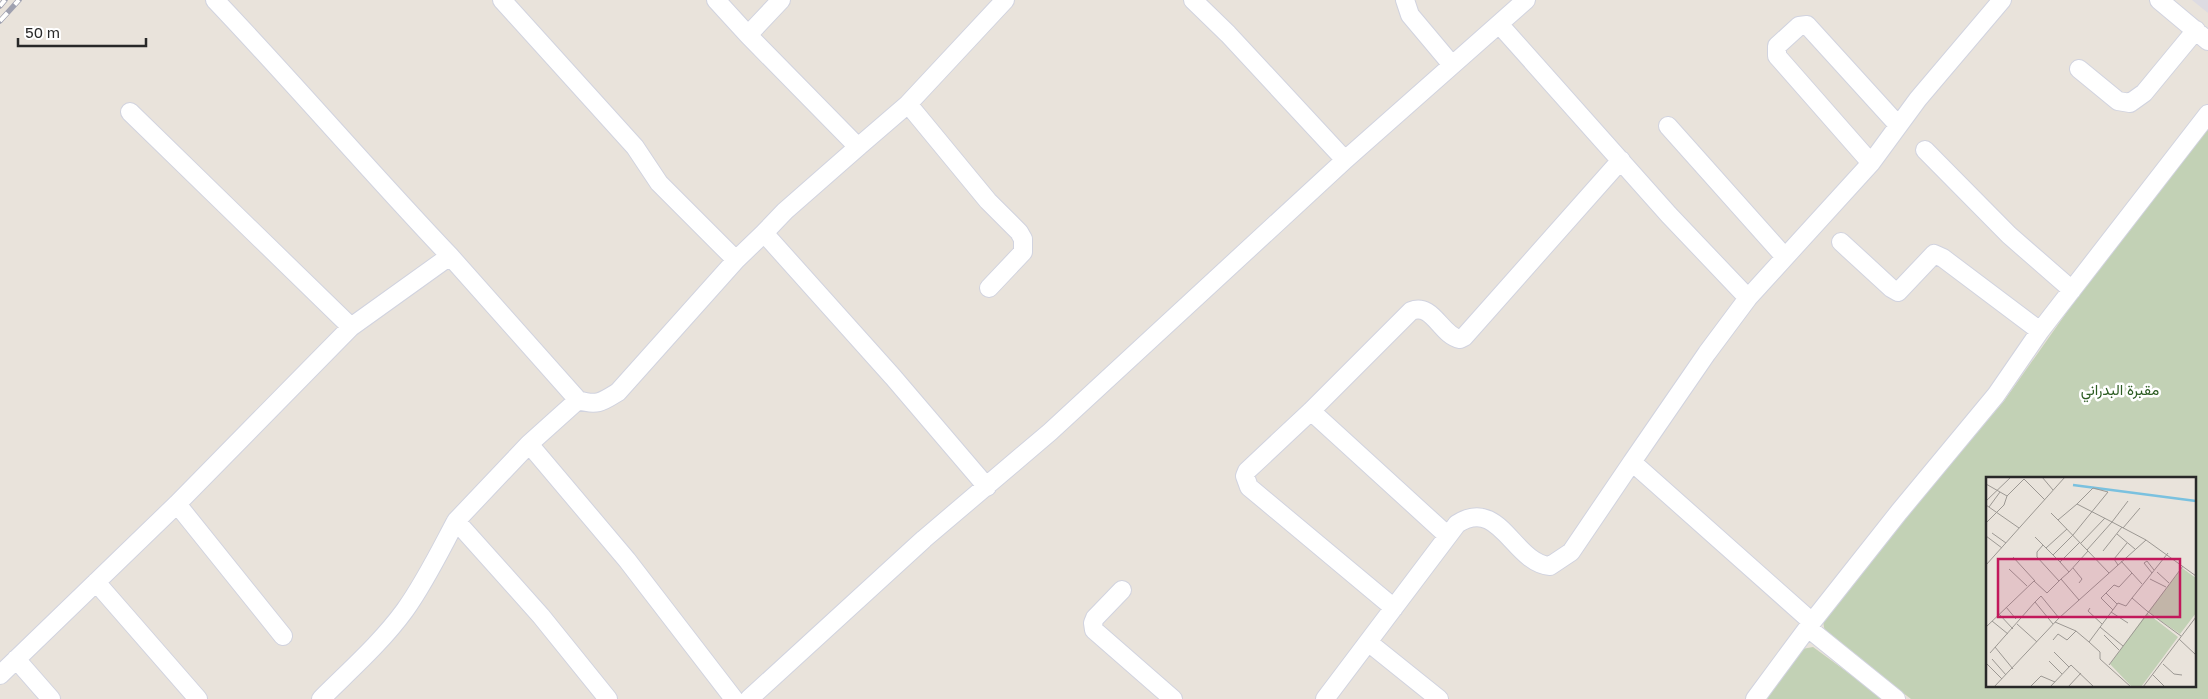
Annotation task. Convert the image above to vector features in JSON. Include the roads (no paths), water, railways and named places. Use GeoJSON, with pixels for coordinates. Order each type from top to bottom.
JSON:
{"type":"FeatureCollection","features":[{"type":"Feature","properties":{"kind":"street"},"geometry":{"type":"LineString","coordinates":[[215,0],[288,76],[386,188],[450,256],[578,400],[591,404],[601,403],[618,392],[736,260],[785,211],[908,104],[1005,0]]}},
{"type":"Feature","properties":{"kind":"street"},"geometry":{"type":"LineString","coordinates":[[502,0],[634,147],[659,183],[736,260]]}},
{"type":"Feature","properties":{"kind":"street"},"geometry":{"type":"LineString","coordinates":[[716,0],[858,146]]}},
{"type":"Feature","properties":{"kind":"street"},"geometry":{"type":"LineString","coordinates":[[748,35],[782,0]]}},
{"type":"Feature","properties":{"kind":"street"},"geometry":{"type":"LineString","coordinates":[[1193,0],[1228,34],[1345,160]]}},
{"type":"Feature","properties":{"kind":"street"},"geometry":{"type":"LineString","coordinates":[[1405,0],[1410,16],[1452,65]]}},
{"type":"Feature","properties":{"kind":"street"},"geometry":{"type":"LineString","coordinates":[[749,699],[909,552],[1050,432],[1345,160],[1526,0]]}},
{"type":"Feature","properties":{"kind":"street"},"geometry":{"type":"LineString","coordinates":[[1325,699],[1457,524],[1468,517],[1479,516],[1493,522],[1535,562],[1550,566],[1571,552],[1707,353],[1748,298],[1784,256],[1871,163],[1918,98],[2002,0]]}},
{"type":"Feature","properties":{"kind":"street"},"geometry":{"type":"LineString","coordinates":[[2080,69],[2118,101],[2130,103],[2144,94],[2202,35],[2159,0]]}},
{"type":"Feature","properties":{"kind":"street"},"geometry":{"type":"LineString","coordinates":[[1498,24],[1748,298]]}},
{"type":"Feature","properties":{"kind":"street"},"geometry":{"type":"LineString","coordinates":[[1871,163],[1777,56],[1777,46],[1799,26],[1807,24],[1898,125]]}},
{"type":"Feature","properties":{"kind":"street"},"geometry":{"type":"LineString","coordinates":[[908,104],[988,201],[1019,232],[1023,239],[1022,252],[989,288]]}},
{"type":"Feature","properties":{"kind":"street"},"geometry":{"type":"LineString","coordinates":[[130,112],[351,327]]}},
{"type":"Feature","properties":{"kind":"street"},"geometry":{"type":"LineString","coordinates":[[1755,699],[1810,625],[1899,512],[1996,395],[2040,331],[2208,114]]}},
{"type":"Feature","properties":{"kind":"street"},"geometry":{"type":"LineString","coordinates":[[1668,126],[1784,256]]}},
{"type":"Feature","properties":{"kind":"street"},"geometry":{"type":"LineString","coordinates":[[1924,150],[2010,235],[2072,290]]}},
{"type":"Feature","properties":{"kind":"street"},"geometry":{"type":"LineString","coordinates":[[1394,608],[1249,487],[1245,476],[1247,471],[1311,411],[1410,311],[1416,309],[1424,310],[1453,337],[1460,339],[1464,337],[1621,160]]}},
{"type":"Feature","properties":{"kind":"street"},"geometry":{"type":"LineString","coordinates":[[764,233],[893,377],[987,487]]}},
{"type":"Feature","properties":{"kind":"street"},"geometry":{"type":"LineString","coordinates":[[1840,242],[1891,288],[1898,292],[1934,254],[1943,258],[2040,331]]}},
{"type":"Feature","properties":{"kind":"street"},"geometry":{"type":"LineString","coordinates":[[0,675],[178,504],[351,327],[450,256]]}},
{"type":"Feature","properties":{"kind":"street"},"geometry":{"type":"LineString","coordinates":[[321,699],[379,641],[405,610],[429,573],[456,521],[529,444],[578,400]]}},
{"type":"Feature","properties":{"kind":"street"},"geometry":{"type":"LineString","coordinates":[[1311,411],[1448,536]]}},
{"type":"Feature","properties":{"kind":"street"},"geometry":{"type":"LineString","coordinates":[[529,444],[627,560],[734,699]]}},
{"type":"Feature","properties":{"kind":"street"},"geometry":{"type":"LineString","coordinates":[[1632,462],[1810,625],[1896,699]]}},
{"type":"Feature","properties":{"kind":"street"},"geometry":{"type":"LineString","coordinates":[[178,504],[283,636]]}},
{"type":"Feature","properties":{"kind":"street"},"geometry":{"type":"LineString","coordinates":[[456,521],[541,616],[608,699]]}},
{"type":"Feature","properties":{"kind":"street"},"geometry":{"type":"LineString","coordinates":[[96,582],[198,699]]}},
{"type":"Feature","properties":{"kind":"street"},"geometry":{"type":"LineString","coordinates":[[1122,590],[1095,618],[1092,627],[1173,699]]}},
{"type":"Feature","properties":{"kind":"street"},"geometry":{"type":"LineString","coordinates":[[1368,642],[1439,699]]}},
{"type":"Feature","properties":{"kind":"street"},"geometry":{"type":"LineString","coordinates":[[16,659],[51,699]]}},
{"type":"Feature","properties":{"kind":"railway"},"geometry":{"type":"LineString","coordinates":[[0,6],[5,0]]}},
{"type":"Feature","properties":{"kind":"railway"},"geometry":{"type":"LineString","coordinates":[[0,21],[19,0]]}},
{"type":"Feature","properties":{"kind":"park label","name":"مقبرة البدراني"},"geometry":{"type":"Point","coordinates":[2120,389]}}]}
